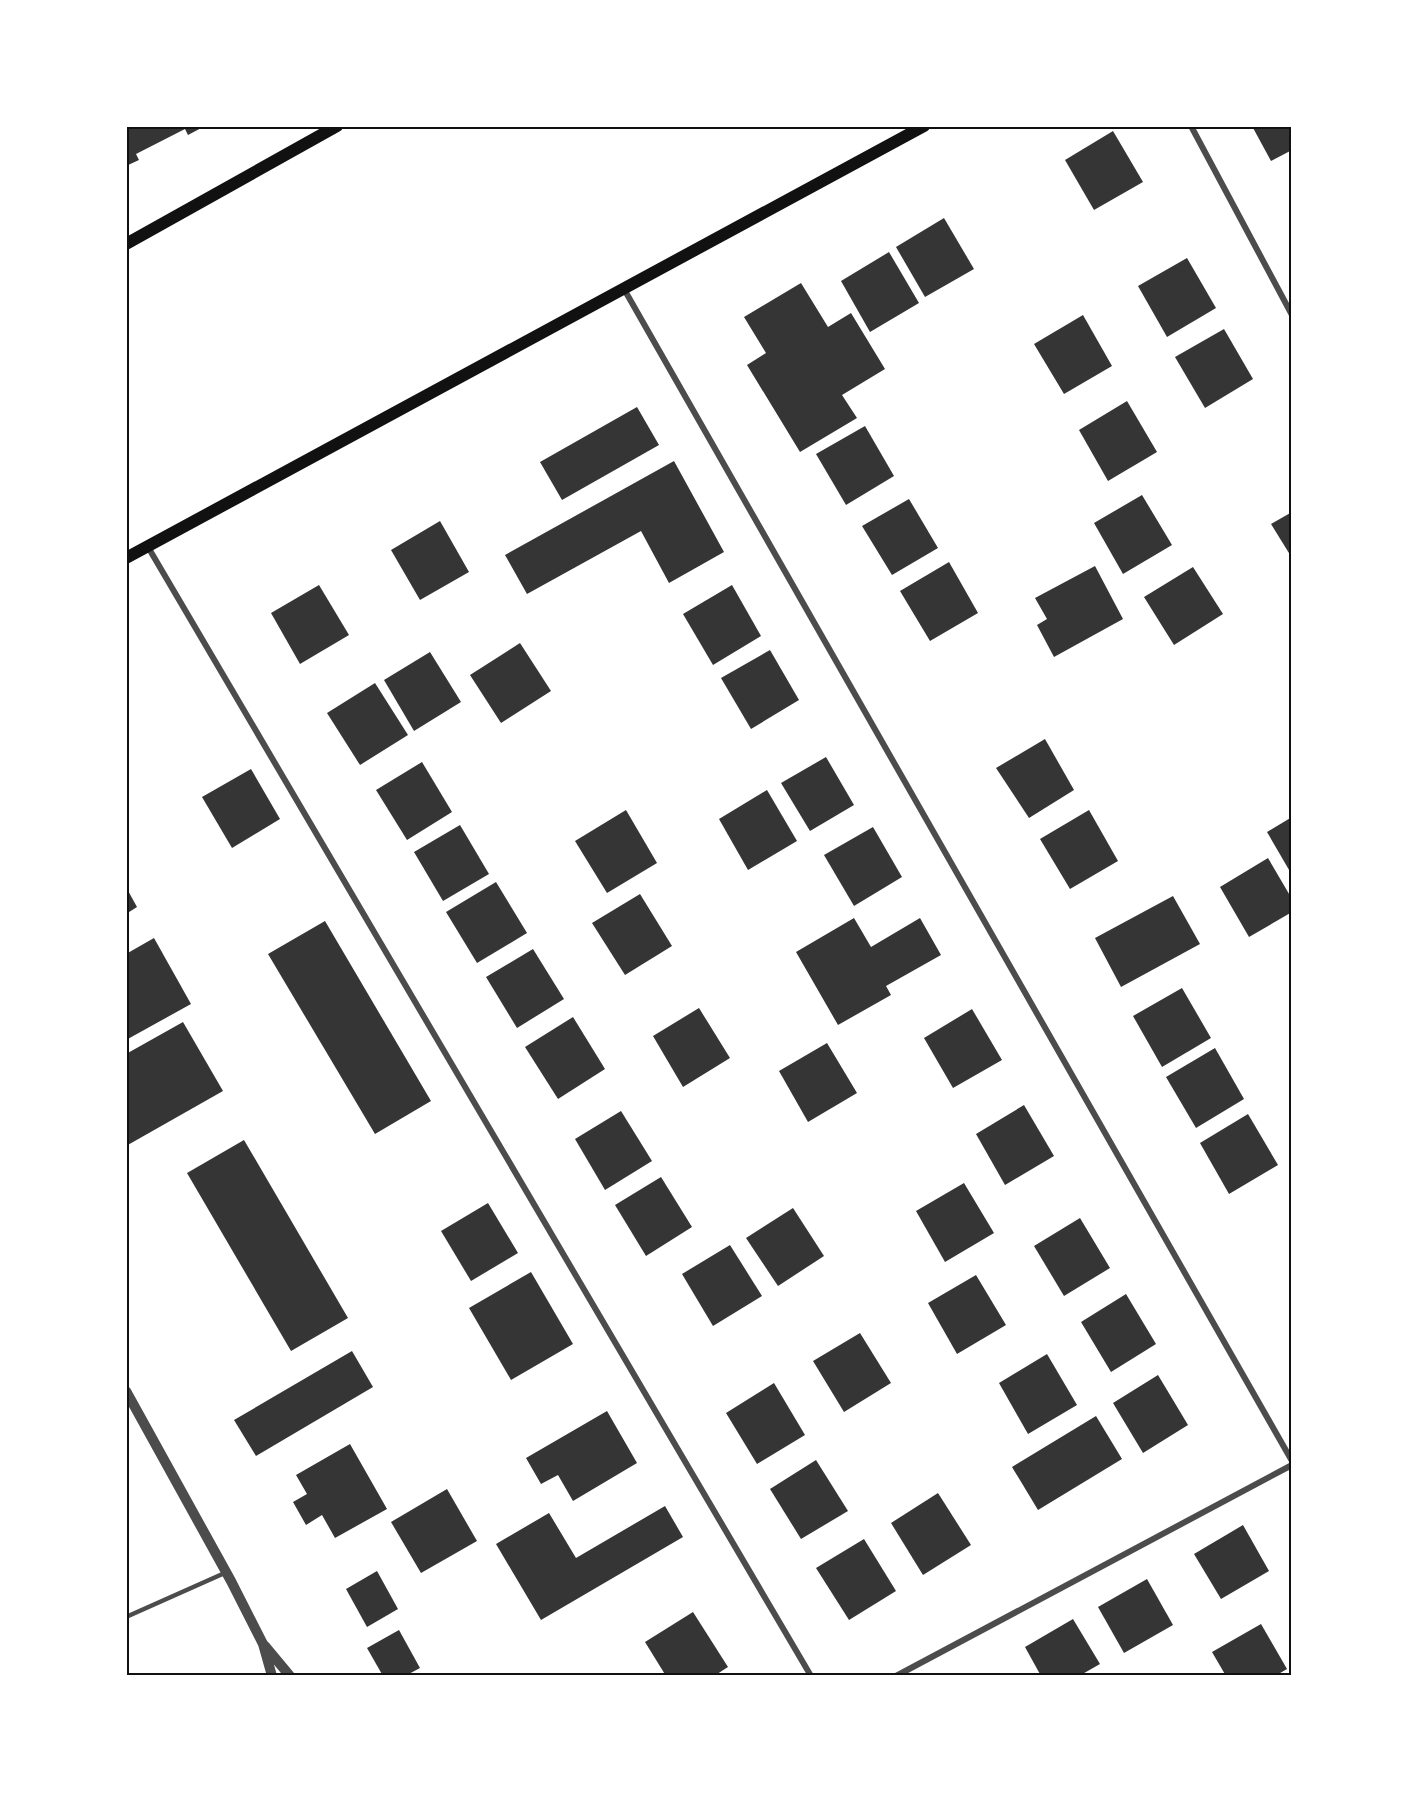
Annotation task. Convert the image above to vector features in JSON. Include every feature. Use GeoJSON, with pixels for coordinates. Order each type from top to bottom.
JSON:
{"type":"FeatureCollection","features":[{"type":"Feature","properties":{"kind":"main road"},"geometry":{"type":"LineString","coordinates":[[126,244],[337,126]]}},
{"type":"Feature","properties":{"kind":"main road"},"geometry":{"type":"LineString","coordinates":[[126,558],[924,126]]}},
{"type":"Feature","properties":{"kind":"street"},"geometry":{"type":"LineString","coordinates":[[1191,126],[1292,315]]}},
{"type":"Feature","properties":{"kind":"street"},"geometry":{"type":"LineString","coordinates":[[623,289],[1292,1463],[896,1676]]}},
{"type":"Feature","properties":{"kind":"street"},"geometry":{"type":"LineString","coordinates":[[148,547],[812,1676]]}},
{"type":"Feature","properties":{"kind":"street"},"geometry":{"type":"LineString","coordinates":[[126,1391],[227,1572],[263,1644],[272,1676]]}},
{"type":"Feature","properties":{"kind":"street"},"geometry":{"type":"LineString","coordinates":[[263,1644],[290,1676]]}},
{"type":"Feature","properties":{"kind":"lane"},"geometry":{"type":"LineString","coordinates":[[126,1617],[227,1572]]}},
{"type":"Feature","properties":{"kind":"building"},"geometry":{"type":"Polygon","coordinates":[[[126,126],[205,126],[188,135],[185,129],[136,154],[139,160],[126,166],[126,126]]]}},
{"type":"Feature","properties":{"kind":"building"},"geometry":{"type":"Polygon","coordinates":[[[1252,126],[1292,126],[1292,150],[1271,161],[1252,126]]]}},
{"type":"Feature","properties":{"kind":"building"},"geometry":{"type":"Polygon","coordinates":[[[1113,131],[1143,182],[1094,210],[1065,160],[1113,131]]]}},
{"type":"Feature","properties":{"kind":"building"},"geometry":{"type":"Polygon","coordinates":[[[944,218],[974,269],[925,297],[896,247],[944,218]]]}},
{"type":"Feature","properties":{"kind":"building"},"geometry":{"type":"Polygon","coordinates":[[[889,252],[919,303],[870,332],[841,281],[889,252]]]}},
{"type":"Feature","properties":{"kind":"building"},"geometry":{"type":"Polygon","coordinates":[[[1187,258],[1216,308],[1167,337],[1138,286],[1187,258]]]}},
{"type":"Feature","properties":{"kind":"building"},"geometry":{"type":"Polygon","coordinates":[[[801,283],[828,327],[851,313],[885,369],[842,395],[857,418],[800,452],[747,365],[766,353],[744,317],[801,283]]]}},
{"type":"Feature","properties":{"kind":"building"},"geometry":{"type":"Polygon","coordinates":[[[1083,315],[1112,366],[1064,394],[1034,344],[1083,315]]]}},
{"type":"Feature","properties":{"kind":"building"},"geometry":{"type":"Polygon","coordinates":[[[1224,329],[1253,379],[1205,408],[1175,357],[1224,329]]]}},
{"type":"Feature","properties":{"kind":"building"},"geometry":{"type":"Polygon","coordinates":[[[1127,401],[1157,452],[1108,481],[1079,430],[1127,401]]]}},
{"type":"Feature","properties":{"kind":"building"},"geometry":{"type":"Polygon","coordinates":[[[637,407],[659,445],[562,500],[540,462],[637,407]]]}},
{"type":"Feature","properties":{"kind":"building"},"geometry":{"type":"Polygon","coordinates":[[[865,426],[894,476],[846,505],[816,454],[865,426]]]}},
{"type":"Feature","properties":{"kind":"building"},"geometry":{"type":"Polygon","coordinates":[[[674,461],[724,552],[669,583],[641,531],[527,594],[505,555],[674,461]]]}},
{"type":"Feature","properties":{"kind":"building"},"geometry":{"type":"Polygon","coordinates":[[[1142,495],[1172,545],[1123,574],[1094,523],[1142,495]]]}},
{"type":"Feature","properties":{"kind":"building"},"geometry":{"type":"Polygon","coordinates":[[[909,499],[938,548],[892,575],[862,526],[909,499]]]}},
{"type":"Feature","properties":{"kind":"building"},"geometry":{"type":"Polygon","coordinates":[[[1292,512],[1292,558],[1271,524],[1292,512]]]}},
{"type":"Feature","properties":{"kind":"building"},"geometry":{"type":"Polygon","coordinates":[[[440,521],[469,572],[420,600],[391,550],[440,521]]]}},
{"type":"Feature","properties":{"kind":"building"},"geometry":{"type":"Polygon","coordinates":[[[949,562],[978,613],[930,641],[900,591],[949,562]]]}},
{"type":"Feature","properties":{"kind":"building"},"geometry":{"type":"Polygon","coordinates":[[[1095,566],[1123,619],[1054,657],[1037,625],[1047,619],[1035,598],[1095,566]]]}},
{"type":"Feature","properties":{"kind":"building"},"geometry":{"type":"Polygon","coordinates":[[[1193,567],[1223,614],[1174,645],[1144,597],[1193,567]]]}},
{"type":"Feature","properties":{"kind":"building"},"geometry":{"type":"Polygon","coordinates":[[[319,585],[349,635],[300,664],[271,613],[319,585]]]}},
{"type":"Feature","properties":{"kind":"building"},"geometry":{"type":"Polygon","coordinates":[[[732,585],[761,636],[713,665],[683,614],[732,585]]]}},
{"type":"Feature","properties":{"kind":"building"},"geometry":{"type":"Polygon","coordinates":[[[520,643],[551,691],[501,723],[470,675],[520,643]]]}},
{"type":"Feature","properties":{"kind":"building"},"geometry":{"type":"Polygon","coordinates":[[[770,650],[799,700],[751,729],[721,678],[770,650]]]}},
{"type":"Feature","properties":{"kind":"building"},"geometry":{"type":"Polygon","coordinates":[[[430,652],[461,702],[414,731],[384,680],[430,652]]]}},
{"type":"Feature","properties":{"kind":"building"},"geometry":{"type":"Polygon","coordinates":[[[375,683],[408,735],[360,765],[327,713],[375,683]]]}},
{"type":"Feature","properties":{"kind":"building"},"geometry":{"type":"Polygon","coordinates":[[[1045,739],[1074,790],[1029,818],[996,768],[1045,739]]]}},
{"type":"Feature","properties":{"kind":"building"},"geometry":{"type":"Polygon","coordinates":[[[826,757],[854,805],[810,831],[781,783],[826,757]]]}},
{"type":"Feature","properties":{"kind":"building"},"geometry":{"type":"Polygon","coordinates":[[[422,762],[452,812],[407,840],[376,790],[422,762]]]}},
{"type":"Feature","properties":{"kind":"building"},"geometry":{"type":"Polygon","coordinates":[[[251,769],[280,819],[232,848],[202,797],[251,769]]]}},
{"type":"Feature","properties":{"kind":"building"},"geometry":{"type":"Polygon","coordinates":[[[767,790],[797,841],[748,870],[719,819],[767,790]]]}},
{"type":"Feature","properties":{"kind":"building"},"geometry":{"type":"Polygon","coordinates":[[[626,810],[657,863],[607,893],[575,841],[626,810]]]}},
{"type":"Feature","properties":{"kind":"building"},"geometry":{"type":"Polygon","coordinates":[[[1089,810],[1118,861],[1070,889],[1040,839],[1089,810]]]}},
{"type":"Feature","properties":{"kind":"building"},"geometry":{"type":"Polygon","coordinates":[[[1292,817],[1292,875],[1267,832],[1292,817]]]}},
{"type":"Feature","properties":{"kind":"building"},"geometry":{"type":"Polygon","coordinates":[[[460,825],[489,874],[443,901],[414,852],[460,825]]]}},
{"type":"Feature","properties":{"kind":"building"},"geometry":{"type":"Polygon","coordinates":[[[873,827],[902,877],[854,906],[824,855],[873,827]]]}},
{"type":"Feature","properties":{"kind":"building"},"geometry":{"type":"Polygon","coordinates":[[[1268,858],[1292,899],[1292,912],[1249,937],[1220,887],[1268,858]]]}},
{"type":"Feature","properties":{"kind":"building"},"geometry":{"type":"Polygon","coordinates":[[[496,882],[527,933],[477,963],[446,912],[496,882]]]}},
{"type":"Feature","properties":{"kind":"building"},"geometry":{"type":"Polygon","coordinates":[[[126,887],[137,907],[126,914],[126,887]]]}},
{"type":"Feature","properties":{"kind":"building"},"geometry":{"type":"Polygon","coordinates":[[[640,894],[672,946],[625,975],[592,923],[640,894]]]}},
{"type":"Feature","properties":{"kind":"building"},"geometry":{"type":"Polygon","coordinates":[[[1173,896],[1200,944],[1121,987],[1095,938],[1173,896]]]}},
{"type":"Feature","properties":{"kind":"building"},"geometry":{"type":"Polygon","coordinates":[[[854,918],[871,947],[920,918],[941,955],[886,986],[891,995],[838,1025],[796,952],[854,918]]]}},
{"type":"Feature","properties":{"kind":"building"},"geometry":{"type":"Polygon","coordinates":[[[325,921],[431,1101],[375,1134],[268,954],[325,921]]]}},
{"type":"Feature","properties":{"kind":"building"},"geometry":{"type":"Polygon","coordinates":[[[154,938],[191,1004],[126,1040],[126,954],[154,938]]]}},
{"type":"Feature","properties":{"kind":"building"},"geometry":{"type":"Polygon","coordinates":[[[533,949],[564,999],[517,1028],[486,977],[533,949]]]}},
{"type":"Feature","properties":{"kind":"building"},"geometry":{"type":"Polygon","coordinates":[[[1182,988],[1211,1038],[1162,1067],[1133,1016],[1182,988]]]}},
{"type":"Feature","properties":{"kind":"building"},"geometry":{"type":"Polygon","coordinates":[[[699,1008],[730,1058],[683,1087],[653,1036],[699,1008]]]}},
{"type":"Feature","properties":{"kind":"building"},"geometry":{"type":"Polygon","coordinates":[[[972,1009],[1002,1060],[953,1088],[924,1038],[972,1009]]]}},
{"type":"Feature","properties":{"kind":"building"},"geometry":{"type":"Polygon","coordinates":[[[573,1017],[605,1069],[558,1099],[525,1047],[573,1017]]]}},
{"type":"Feature","properties":{"kind":"building"},"geometry":{"type":"Polygon","coordinates":[[[183,1022],[223,1091],[126,1146],[126,1054],[183,1022]]]}},
{"type":"Feature","properties":{"kind":"building"},"geometry":{"type":"Polygon","coordinates":[[[827,1043],[857,1093],[808,1122],[779,1071],[827,1043]]]}},
{"type":"Feature","properties":{"kind":"building"},"geometry":{"type":"Polygon","coordinates":[[[1215,1048],[1244,1099],[1196,1128],[1166,1077],[1215,1048]]]}},
{"type":"Feature","properties":{"kind":"building"},"geometry":{"type":"Polygon","coordinates":[[[1024,1105],[1054,1156],[1005,1185],[976,1134],[1024,1105]]]}},
{"type":"Feature","properties":{"kind":"building"},"geometry":{"type":"Polygon","coordinates":[[[621,1111],[652,1161],[605,1190],[575,1139],[621,1111]]]}},
{"type":"Feature","properties":{"kind":"building"},"geometry":{"type":"Polygon","coordinates":[[[1248,1114],[1278,1165],[1229,1194],[1200,1143],[1248,1114]]]}},
{"type":"Feature","properties":{"kind":"building"},"geometry":{"type":"Polygon","coordinates":[[[244,1140],[348,1318],[291,1351],[187,1173],[244,1140]]]}},
{"type":"Feature","properties":{"kind":"building"},"geometry":{"type":"Polygon","coordinates":[[[661,1177],[692,1227],[646,1256],[615,1205],[661,1177]]]}},
{"type":"Feature","properties":{"kind":"building"},"geometry":{"type":"Polygon","coordinates":[[[964,1183],[994,1233],[945,1262],[916,1211],[964,1183]]]}},
{"type":"Feature","properties":{"kind":"building"},"geometry":{"type":"Polygon","coordinates":[[[488,1203],[518,1253],[471,1281],[441,1231],[488,1203]]]}},
{"type":"Feature","properties":{"kind":"building"},"geometry":{"type":"Polygon","coordinates":[[[793,1208],[824,1256],[778,1286],[746,1238],[793,1208]]]}},
{"type":"Feature","properties":{"kind":"building"},"geometry":{"type":"Polygon","coordinates":[[[1080,1218],[1110,1268],[1064,1296],[1034,1246],[1080,1218]]]}},
{"type":"Feature","properties":{"kind":"building"},"geometry":{"type":"Polygon","coordinates":[[[730,1245],[762,1296],[713,1326],[682,1274],[730,1245]]]}},
{"type":"Feature","properties":{"kind":"building"},"geometry":{"type":"Polygon","coordinates":[[[531,1272],[573,1344],[511,1380],[469,1308],[531,1272]]]}},
{"type":"Feature","properties":{"kind":"building"},"geometry":{"type":"Polygon","coordinates":[[[976,1275],[1006,1325],[957,1354],[928,1303],[976,1275]]]}},
{"type":"Feature","properties":{"kind":"building"},"geometry":{"type":"Polygon","coordinates":[[[1126,1294],[1156,1344],[1111,1372],[1081,1322],[1126,1294]]]}},
{"type":"Feature","properties":{"kind":"building"},"geometry":{"type":"Polygon","coordinates":[[[860,1333],[891,1383],[844,1412],[813,1361],[860,1333]]]}},
{"type":"Feature","properties":{"kind":"building"},"geometry":{"type":"Polygon","coordinates":[[[352,1351],[373,1387],[256,1456],[234,1420],[352,1351]]]}},
{"type":"Feature","properties":{"kind":"building"},"geometry":{"type":"Polygon","coordinates":[[[1047,1354],[1077,1405],[1028,1434],[999,1383],[1047,1354]]]}},
{"type":"Feature","properties":{"kind":"building"},"geometry":{"type":"Polygon","coordinates":[[[1158,1375],[1188,1425],[1143,1453],[1113,1403],[1158,1375]]]}},
{"type":"Feature","properties":{"kind":"building"},"geometry":{"type":"Polygon","coordinates":[[[774,1383],[805,1435],[757,1464],[726,1413],[774,1383]]]}},
{"type":"Feature","properties":{"kind":"building"},"geometry":{"type":"Polygon","coordinates":[[[607,1411],[637,1463],[573,1501],[558,1475],[541,1484],[526,1458],[607,1411]]]}},
{"type":"Feature","properties":{"kind":"building"},"geometry":{"type":"Polygon","coordinates":[[[1096,1416],[1122,1459],[1038,1510],[1012,1467],[1096,1416]]]}},
{"type":"Feature","properties":{"kind":"building"},"geometry":{"type":"Polygon","coordinates":[[[350,1444],[387,1509],[335,1538],[322,1515],[306,1525],[293,1502],[307,1494],[296,1475],[350,1444]]]}},
{"type":"Feature","properties":{"kind":"building"},"geometry":{"type":"Polygon","coordinates":[[[816,1460],[848,1511],[801,1539],[770,1489],[816,1460]]]}},
{"type":"Feature","properties":{"kind":"building"},"geometry":{"type":"Polygon","coordinates":[[[447,1489],[477,1541],[421,1573],[391,1522],[447,1489]]]}},
{"type":"Feature","properties":{"kind":"building"},"geometry":{"type":"Polygon","coordinates":[[[938,1493],[971,1545],[923,1575],[891,1523],[938,1493]]]}},
{"type":"Feature","properties":{"kind":"building"},"geometry":{"type":"Polygon","coordinates":[[[665,1506],[683,1537],[541,1620],[496,1544],[549,1513],[576,1558],[665,1506]]]}},
{"type":"Feature","properties":{"kind":"building"},"geometry":{"type":"Polygon","coordinates":[[[1243,1525],[1269,1571],[1221,1599],[1194,1554],[1243,1525]]]}},
{"type":"Feature","properties":{"kind":"building"},"geometry":{"type":"Polygon","coordinates":[[[864,1539],[896,1591],[849,1620],[816,1568],[864,1539]]]}},
{"type":"Feature","properties":{"kind":"building"},"geometry":{"type":"Polygon","coordinates":[[[377,1571],[398,1609],[367,1627],[346,1589],[377,1571]]]}},
{"type":"Feature","properties":{"kind":"building"},"geometry":{"type":"Polygon","coordinates":[[[1147,1579],[1173,1625],[1124,1653],[1098,1607],[1147,1579]]]}},
{"type":"Feature","properties":{"kind":"building"},"geometry":{"type":"Polygon","coordinates":[[[693,1612],[728,1667],[714,1676],[666,1676],[645,1642],[693,1612]]]}},
{"type":"Feature","properties":{"kind":"building"},"geometry":{"type":"Polygon","coordinates":[[[1073,1619],[1100,1664],[1079,1676],[1041,1676],[1025,1647],[1073,1619]]]}},
{"type":"Feature","properties":{"kind":"building"},"geometry":{"type":"Polygon","coordinates":[[[1261,1624],[1287,1669],[1275,1676],[1226,1676],[1212,1652],[1261,1624]]]}},
{"type":"Feature","properties":{"kind":"building"},"geometry":{"type":"Polygon","coordinates":[[[399,1630],[420,1668],[405,1676],[383,1676],[367,1648],[399,1630]]]}}]}
